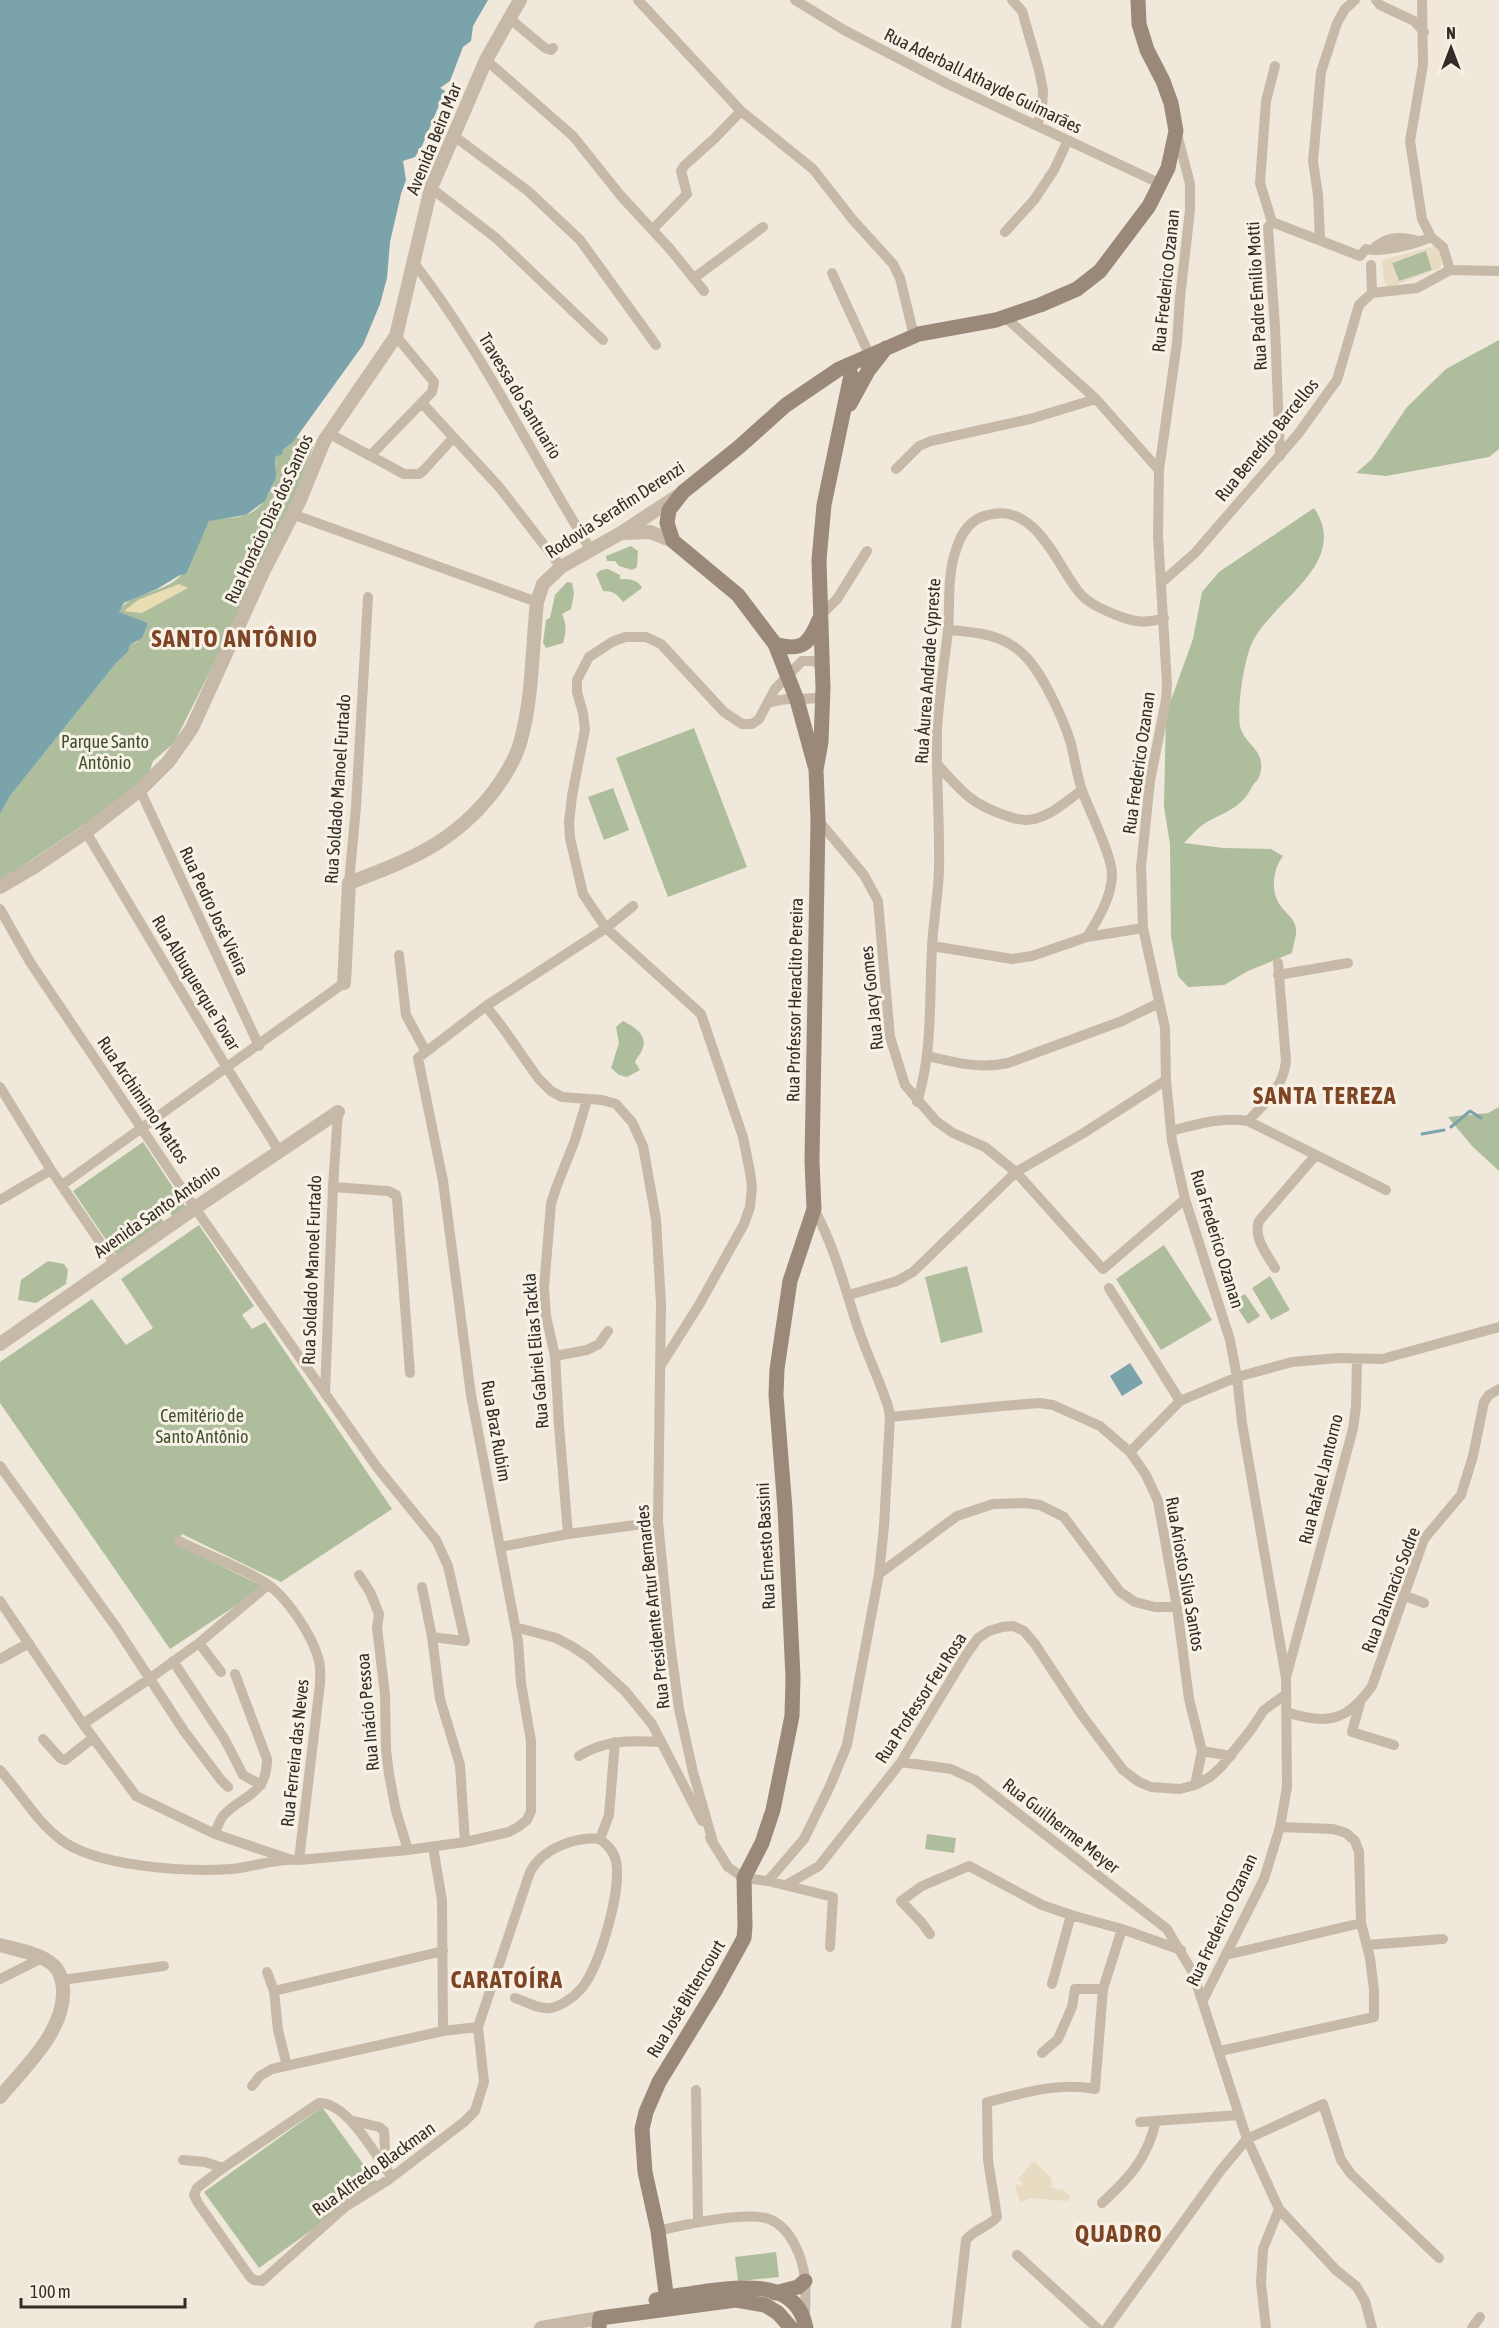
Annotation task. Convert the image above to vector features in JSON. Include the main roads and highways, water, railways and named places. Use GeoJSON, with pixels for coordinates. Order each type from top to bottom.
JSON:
{"type":"FeatureCollection","features":[{"type":"Feature","properties":{"kind":"main road","name":"Rodovia Serafim Derenzi"},"geometry":{"type":"LineString","coordinates":[[775,644],[738,595],[673,541],[667,524],[667,516],[683,492],[786,405],[822,379],[869,354],[914,336],[1005,317],[1040,305],[1077,289],[1100,271],[1149,206],[1161,184],[1168,168],[1176,131],[1163,81],[1147,50],[1139,24],[1138,0]]}},
{"type":"Feature","properties":{"kind":"main road","name":"Rodovia Serafim Derenzi"},"geometry":{"type":"LineString","coordinates":[[844,414],[868,371],[886,348]]}},
{"type":"Feature","properties":{"kind":"main road"},"geometry":{"type":"LineString","coordinates":[[844,414],[851,375],[848,365]]}},
{"type":"Feature","properties":{"kind":"main road","name":"Rua Professor Heraclito Pereira"},"geometry":{"type":"LineString","coordinates":[[814,1209],[812,1161],[818,820],[816,770],[821,742],[822,697],[819,560],[824,506],[844,414]]}},
{"type":"Feature","properties":{"kind":"main road"},"geometry":{"type":"LineString","coordinates":[[775,644],[789,648],[807,643],[821,615]]}},
{"type":"Feature","properties":{"kind":"main road"},"geometry":{"type":"LineString","coordinates":[[775,644],[797,699],[816,770]]}},
{"type":"Feature","properties":{"kind":"main road","name":"Rua Ernesto Bassini"},"geometry":{"type":"LineString","coordinates":[[744,1878],[762,1843],[773,1810],[792,1716],[793,1677],[785,1509],[776,1395],[777,1369],[790,1281],[814,1209]]}},
{"type":"Feature","properties":{"kind":"main road","name":"Rua José Bittencourt"},"geometry":{"type":"LineString","coordinates":[[667,2303],[658,2231],[642,2148],[642,2129],[646,2112],[670,2064],[739,1949],[745,1926],[744,1878]]}},
{"type":"Feature","properties":{"kind":"main road"},"geometry":{"type":"LineString","coordinates":[[749,2301],[798,2287],[805,2281]]}},
{"type":"Feature","properties":{"kind":"main road"},"geometry":{"type":"LineString","coordinates":[[599,2323],[623,2313],[754,2287],[778,2293],[793,2302],[805,2324]]}},
{"type":"Feature","properties":{"kind":"main road"},"geometry":{"type":"LineString","coordinates":[[667,2303],[749,2301],[765,2305],[778,2313],[791,2328]]}},
{"type":"Feature","properties":{"kind":"water"},"geometry":{"type":"Polygon","coordinates":[[[0,0],[488,0],[473,26],[471,41],[463,47],[450,81],[440,88],[445,91],[422,146],[415,157],[403,161],[406,180],[390,242],[387,278],[380,304],[363,345],[293,442],[283,450],[282,454],[275,457],[276,477],[265,501],[246,515],[209,521],[186,574],[124,603],[119,612],[148,623],[142,638],[130,645],[128,652],[117,662],[10,796],[0,814],[0,0]]]}},
{"type":"Feature","properties":{"kind":"water"},"geometry":{"type":"Polygon","coordinates":[[[1130,1363],[1143,1383],[1122,1396],[1110,1376],[1130,1363]]]}},
{"type":"Feature","properties":{"kind":"waterway"},"geometry":{"type":"LineString","coordinates":[[1451,1127],[1470,1111],[1481,1118]]}},
{"type":"Feature","properties":{"kind":"waterway"},"geometry":{"type":"LineString","coordinates":[[1422,1134],[1444,1130]]}},
{"type":"Feature","properties":{"kind":"district","name":"SANTO ANTÔNIO"},"geometry":{"type":"Point","coordinates":[235,639]}},
{"type":"Feature","properties":{"kind":"district","name":"SANTA TEREZA"},"geometry":{"type":"Point","coordinates":[1325,1096]}},
{"type":"Feature","properties":{"kind":"district","name":"CARATOÍRA"},"geometry":{"type":"Point","coordinates":[507,1980]}},
{"type":"Feature","properties":{"kind":"district","name":"QUADRO"},"geometry":{"type":"Point","coordinates":[1119,2234]}},
{"type":"Feature","properties":{"kind":"park label","name":"Parque Santo Antônio"},"geometry":{"type":"Point","coordinates":[105,752]}},
{"type":"Feature","properties":{"kind":"park label","name":"Cemitério de Santo Antônio"},"geometry":{"type":"Point","coordinates":[202,1426]}}]}
